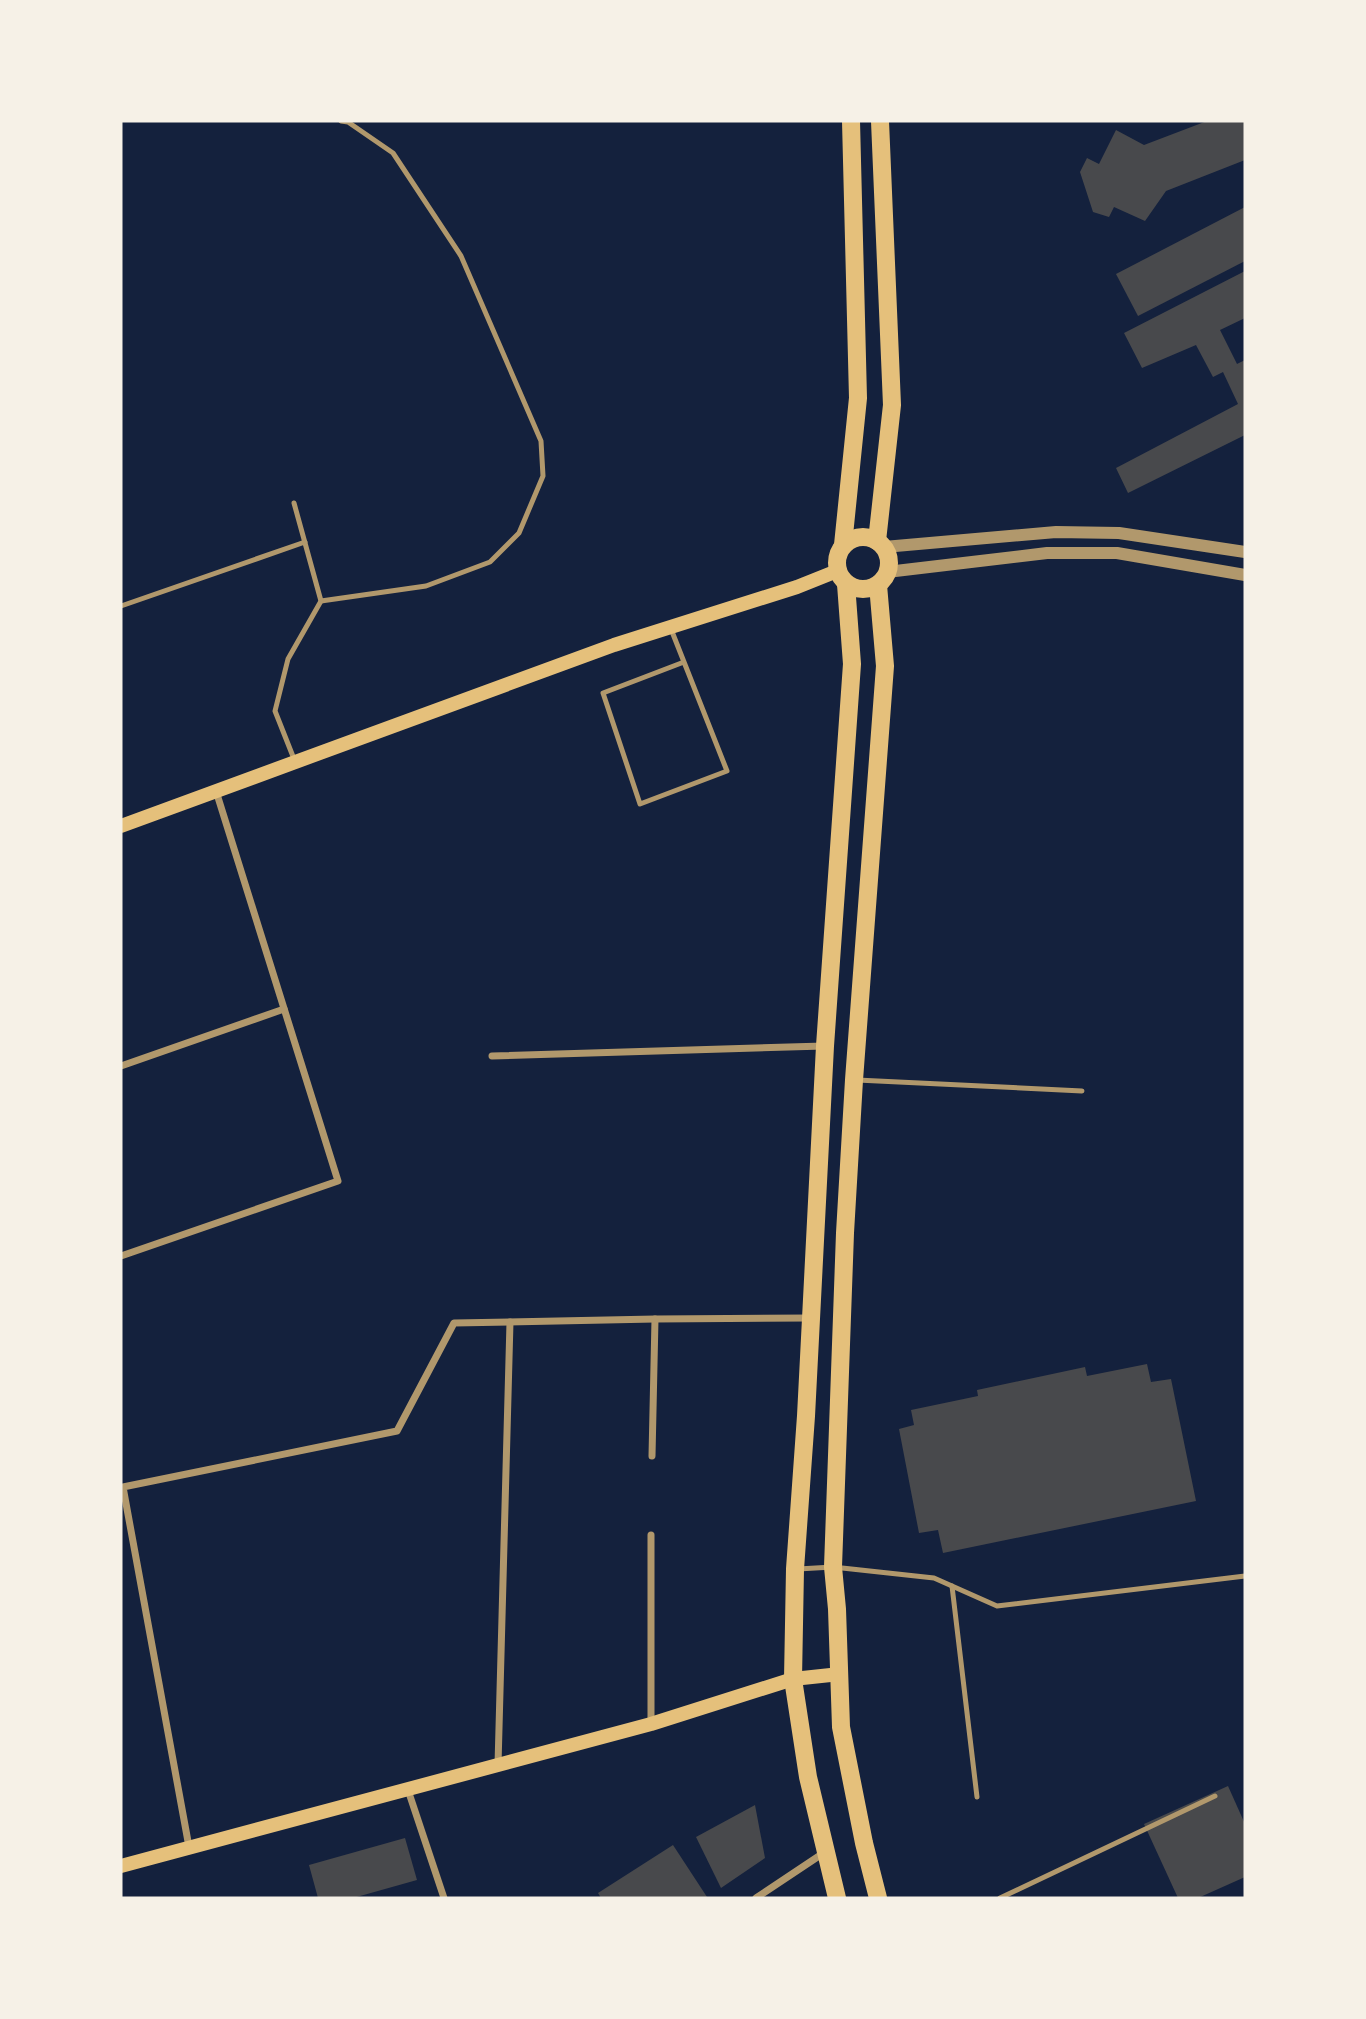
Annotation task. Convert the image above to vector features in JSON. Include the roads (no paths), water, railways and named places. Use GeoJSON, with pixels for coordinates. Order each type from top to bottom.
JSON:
{"type":"FeatureCollection","features":[{"type":"Feature","properties":{"kind":"main road"},"geometry":{"type":"LineString","coordinates":[[843,545],[858,398],[851,121]]}},
{"type":"Feature","properties":{"kind":"main road"},"geometry":{"type":"LineString","coordinates":[[880,121],[892,405],[880,544]]}},
{"type":"Feature","properties":{"kind":"main road"},"geometry":{"type":"LineString","coordinates":[[837,1898],[808,1777],[793,1679],[795,1569],[825,1046],[852,664],[838,553],[850,540],[869,537],[880,544],[888,555],[882,578],[885,666],[845,1233],[833,1567],[841,1727],[878,1898]]}},
{"type":"Feature","properties":{"kind":"main road"},"geometry":{"type":"LineString","coordinates":[[121,826],[670,626],[797,587],[842,577],[862,590],[882,578]]}},
{"type":"Feature","properties":{"kind":"main road"},"geometry":{"type":"LineString","coordinates":[[121,1866],[651,1724],[793,1679],[839,1674]]}},
{"type":"Feature","properties":{"kind":"street"},"geometry":{"type":"LineString","coordinates":[[880,544],[1056,532],[1119,533],[1245,552]]}},
{"type":"Feature","properties":{"kind":"street"},"geometry":{"type":"LineString","coordinates":[[882,578],[1047,553],[1117,553],[1245,575]]}},
{"type":"Feature","properties":{"kind":"street"},"geometry":{"type":"LineString","coordinates":[[121,1256],[338,1181],[216,791]]}},
{"type":"Feature","properties":{"kind":"street"},"geometry":{"type":"LineString","coordinates":[[121,1066],[284,1009]]}},
{"type":"Feature","properties":{"kind":"street"},"geometry":{"type":"LineString","coordinates":[[492,1056],[825,1046]]}},
{"type":"Feature","properties":{"kind":"street"},"geometry":{"type":"LineString","coordinates":[[189,1847],[123,1487],[397,1431],[454,1323],[810,1318]]}},
{"type":"Feature","properties":{"kind":"street"},"geometry":{"type":"LineString","coordinates":[[652,1456],[655,1319]]}},
{"type":"Feature","properties":{"kind":"street"},"geometry":{"type":"LineString","coordinates":[[498,1765],[510,1322]]}},
{"type":"Feature","properties":{"kind":"street"},"geometry":{"type":"LineString","coordinates":[[651,1535],[651,1724]]}},
{"type":"Feature","properties":{"kind":"street"},"geometry":{"type":"LineString","coordinates":[[408,1789],[444,1898]]}},
{"type":"Feature","properties":{"kind":"street"},"geometry":{"type":"LineString","coordinates":[[756,1898],[826,1851]]}},
{"type":"Feature","properties":{"kind":"lane"},"geometry":{"type":"LineString","coordinates":[[321,601],[426,586],[490,562],[519,533],[543,476],[541,441],[461,256],[393,153],[348,122],[341,121]]}},
{"type":"Feature","properties":{"kind":"lane"},"geometry":{"type":"LineString","coordinates":[[295,503],[321,601],[288,659],[275,711],[295,762]]}},
{"type":"Feature","properties":{"kind":"lane"},"geometry":{"type":"LineString","coordinates":[[121,606],[305,542]]}},
{"type":"Feature","properties":{"kind":"lane"},"geometry":{"type":"LineString","coordinates":[[670,626],[727,771],[639,804],[603,693],[684,662]]}},
{"type":"Feature","properties":{"kind":"lane"},"geometry":{"type":"LineString","coordinates":[[854,1080],[1082,1091]]}},
{"type":"Feature","properties":{"kind":"lane"},"geometry":{"type":"LineString","coordinates":[[795,1569],[833,1567],[934,1578],[997,1606],[1245,1576]]}},
{"type":"Feature","properties":{"kind":"lane"},"geometry":{"type":"LineString","coordinates":[[952,1586],[977,1797]]}},
{"type":"Feature","properties":{"kind":"lane"},"geometry":{"type":"LineString","coordinates":[[1000,1898],[1215,1796]]}}]}
